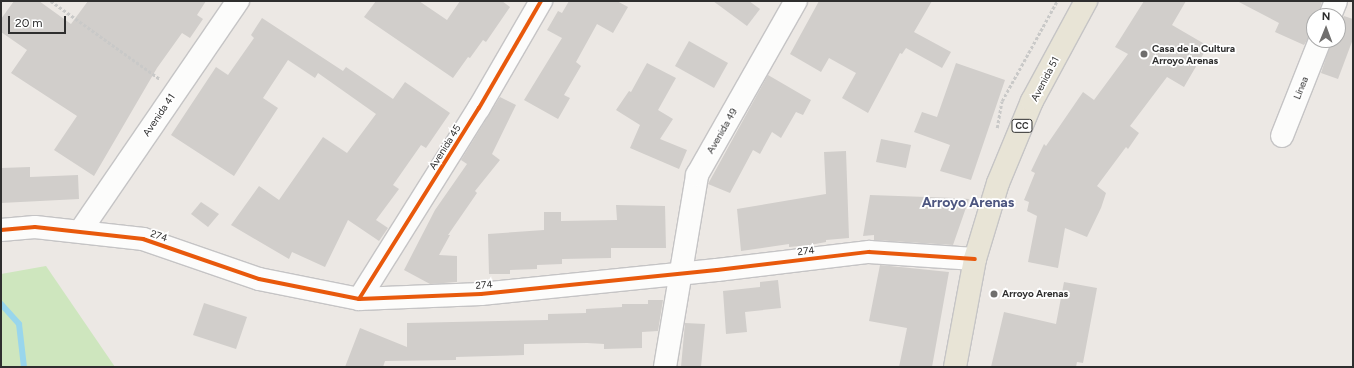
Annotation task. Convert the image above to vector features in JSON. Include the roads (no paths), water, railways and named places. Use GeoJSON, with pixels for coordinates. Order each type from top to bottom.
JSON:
{"type":"FeatureCollection","features":[{"type":"Feature","properties":{"kind":"main road","name":"Avenida 51"},"geometry":{"type":"LineString","coordinates":[[955,367],[975,258],[998,183],[1032,101],[1086,1]]}},
{"type":"Feature","properties":{"kind":"street","name":"Avenida 41"},"geometry":{"type":"LineString","coordinates":[[81,230],[238,1]]}},
{"type":"Feature","properties":{"kind":"street","name":"Avenida 45"},"geometry":{"type":"LineString","coordinates":[[359,299],[479,108],[541,1]]}},
{"type":"Feature","properties":{"kind":"street","name":"Avenida 49"},"geometry":{"type":"LineString","coordinates":[[665,367],[697,175],[796,1]]}},
{"type":"Feature","properties":{"kind":"street","name":"Línea"},"geometry":{"type":"LineString","coordinates":[[1282,136],[1317,48]]}},
{"type":"Feature","properties":{"kind":"street","name":"274"},"geometry":{"type":"LineString","coordinates":[[1,230],[35,227],[81,230],[143,239],[259,279],[359,299],[481,294],[869,252],[975,258]]}},
{"type":"Feature","properties":{"kind":"waterway"},"geometry":{"type":"LineString","coordinates":[[1,304],[19,324],[24,367]]}},
{"type":"Feature","properties":{"kind":"place","name":"Casa de la Cultura Arroyo Arenas"},"geometry":{"type":"Point","coordinates":[1144,54]}},
{"type":"Feature","properties":{"kind":"place","name":"Arroyo Arenas"},"geometry":{"type":"Point","coordinates":[994,294]}},
{"type":"Feature","properties":{"kind":"district","name":"Arroyo Arenas"},"geometry":{"type":"Point","coordinates":[968,203]}}]}
